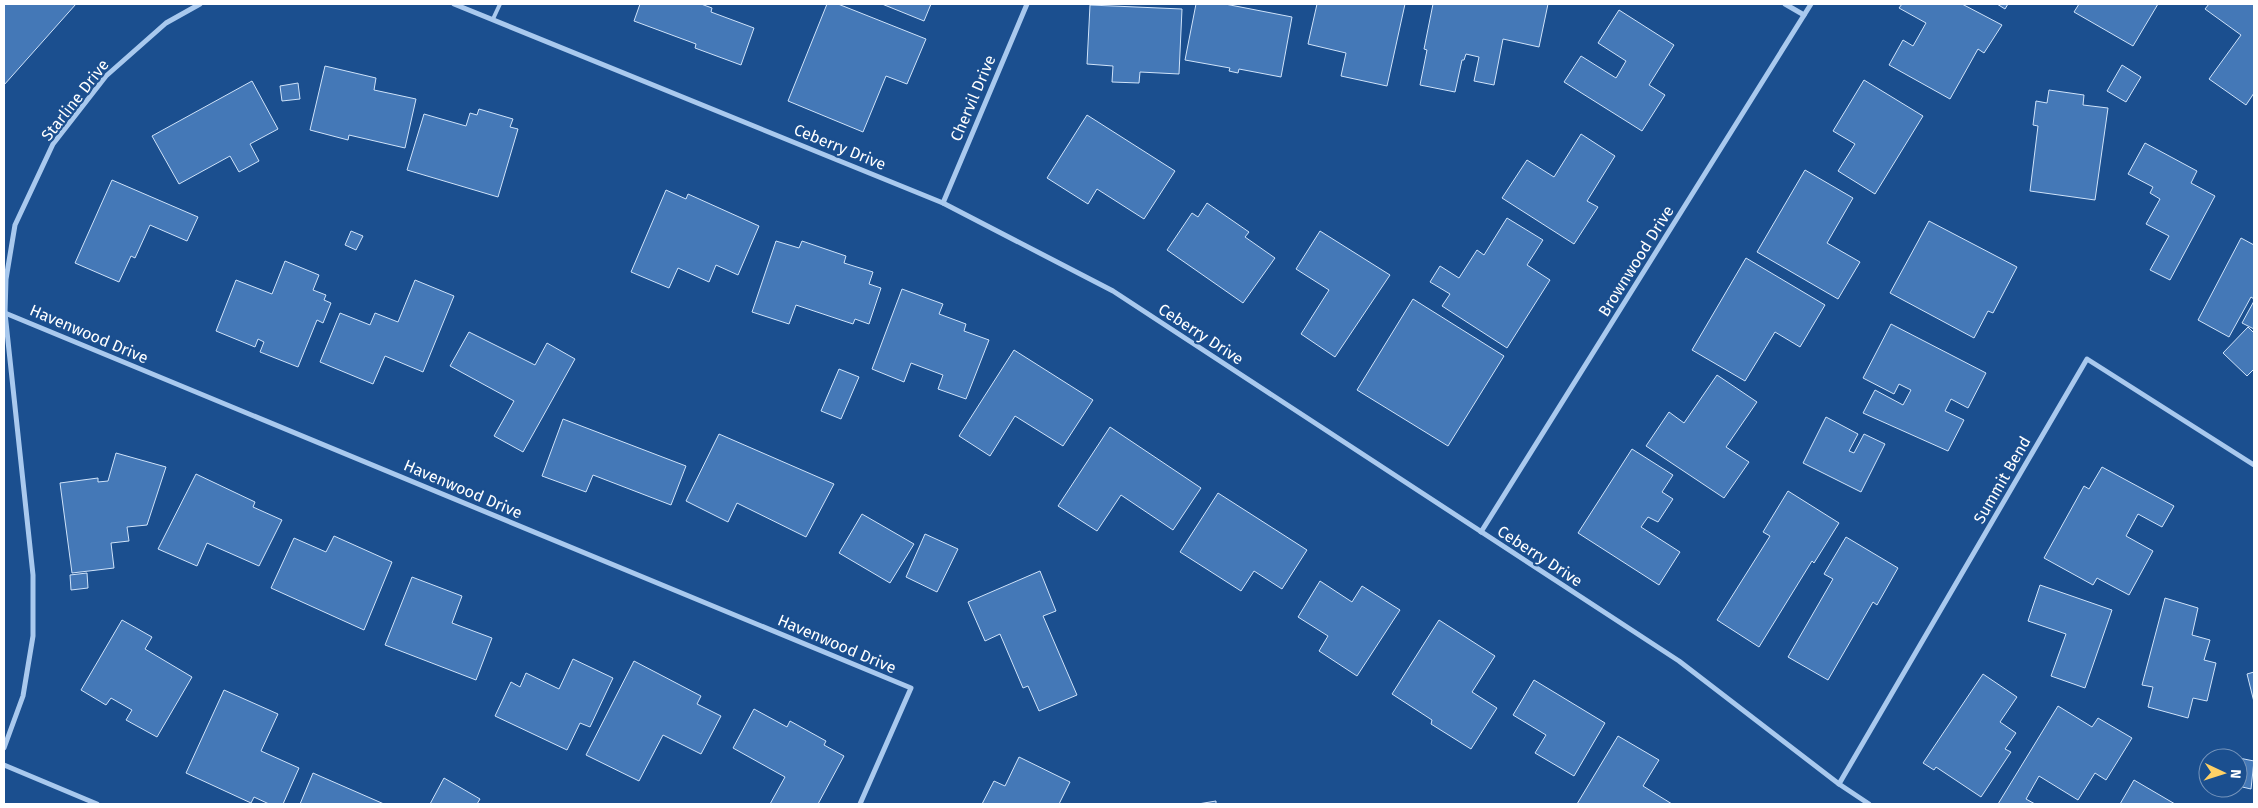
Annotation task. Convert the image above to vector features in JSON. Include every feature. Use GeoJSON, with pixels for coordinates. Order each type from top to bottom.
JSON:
{"type":"FeatureCollection","features":[{"type":"Feature","properties":{"kind":"street","name":"Starline Drive"},"geometry":{"type":"LineString","coordinates":[[4,748],[23,696],[33,636],[33,584],[5,313],[6,279],[15,225],[53,144],[106,76],[166,23],[200,4]]}},
{"type":"Feature","properties":{"kind":"street","name":"Ceberry Drive"},"geometry":{"type":"LineString","coordinates":[[454,4],[943,203],[1113,290],[1679,661],[1839,784],[1869,804]]}},
{"type":"Feature","properties":{"kind":"street","name":"Chervil Drive"},"geometry":{"type":"LineString","coordinates":[[943,203],[1027,4]]}},
{"type":"Feature","properties":{"kind":"street"},"geometry":{"type":"LineString","coordinates":[[1785,4],[1804,15]]}},
{"type":"Feature","properties":{"kind":"street","name":"Brownwood Drive"},"geometry":{"type":"LineString","coordinates":[[1482,532],[1811,4]]}},
{"type":"Feature","properties":{"kind":"street","name":"Havenwood Drive"},"geometry":{"type":"LineString","coordinates":[[5,313],[911,688],[860,804]]}},
{"type":"Feature","properties":{"kind":"street","name":"Summit Bend"},"geometry":{"type":"LineString","coordinates":[[1839,784],[2087,359],[2254,465]]}},
{"type":"Feature","properties":{"kind":"street"},"geometry":{"type":"LineString","coordinates":[[4,765],[97,804]]}},
{"type":"Feature","properties":{"kind":"lane"},"geometry":{"type":"LineString","coordinates":[[493,19],[500,4]]}},
{"type":"Feature","properties":{"kind":"building"},"geometry":{"type":"Polygon","coordinates":[[[76,4],[4,85],[4,5],[76,4]]]}},
{"type":"Feature","properties":{"kind":"building"},"geometry":{"type":"Polygon","coordinates":[[[640,4],[701,4],[712,8],[711,12],[754,28],[741,65],[695,48],[696,44],[634,21],[640,4]]]}},
{"type":"Feature","properties":{"kind":"building"},"geometry":{"type":"Polygon","coordinates":[[[827,4],[838,4],[926,39],[907,84],[886,76],[863,132],[788,101],[827,4]]]}},
{"type":"Feature","properties":{"kind":"building"},"geometry":{"type":"Polygon","coordinates":[[[882,4],[931,4],[924,21],[882,4]]]}},
{"type":"Feature","properties":{"kind":"building"},"geometry":{"type":"Polygon","coordinates":[[[1196,4],[1225,4],[1292,17],[1281,77],[1239,69],[1238,73],[1229,71],[1230,68],[1185,60],[1196,4]]]}},
{"type":"Feature","properties":{"kind":"building"},"geometry":{"type":"Polygon","coordinates":[[[1317,4],[1405,4],[1387,86],[1341,76],[1346,53],[1308,44],[1317,4]]]}},
{"type":"Feature","properties":{"kind":"building"},"geometry":{"type":"Polygon","coordinates":[[[1433,4],[1548,4],[1539,47],[1503,39],[1494,85],[1474,81],[1479,57],[1466,54],[1464,60],[1462,60],[1455,92],[1420,85],[1427,50],[1424,49],[1433,4]]]}},
{"type":"Feature","properties":{"kind":"building"},"geometry":{"type":"Polygon","coordinates":[[[1902,4],[1962,4],[2002,25],[1984,53],[1978,49],[1950,99],[1889,65],[1903,40],[1913,46],[1926,23],[1899,8],[1902,4]]]}},
{"type":"Feature","properties":{"kind":"building"},"geometry":{"type":"Polygon","coordinates":[[[1997,4],[2008,4],[2005,9],[1997,4]]]}},
{"type":"Feature","properties":{"kind":"building"},"geometry":{"type":"Polygon","coordinates":[[[2079,4],[2158,4],[2133,46],[2074,12],[2079,4]]]}},
{"type":"Feature","properties":{"kind":"building"},"geometry":{"type":"Polygon","coordinates":[[[2209,4],[2254,4],[2254,93],[2246,105],[2209,79],[2241,35],[2205,9],[2209,4]]]}},
{"type":"Feature","properties":{"kind":"building"},"geometry":{"type":"Polygon","coordinates":[[[1090,5],[1182,9],[1179,74],[1140,72],[1139,83],[1112,82],[1113,66],[1087,64],[1090,5]]]}},
{"type":"Feature","properties":{"kind":"building"},"geometry":{"type":"Polygon","coordinates":[[[1619,10],[1674,45],[1649,85],[1665,95],[1642,131],[1564,82],[1581,56],[1616,78],[1626,61],[1598,43],[1619,10]]]}},
{"type":"Feature","properties":{"kind":"building"},"geometry":{"type":"Polygon","coordinates":[[[2122,65],[2141,77],[2126,102],[2107,91],[2122,65]]]}},
{"type":"Feature","properties":{"kind":"building"},"geometry":{"type":"Polygon","coordinates":[[[325,66],[376,78],[374,90],[416,99],[405,148],[349,135],[348,140],[310,130],[325,66]]]}},
{"type":"Feature","properties":{"kind":"building"},"geometry":{"type":"Polygon","coordinates":[[[1864,80],[1923,116],[1875,194],[1838,171],[1855,144],[1833,131],[1864,80]]]}},
{"type":"Feature","properties":{"kind":"building"},"geometry":{"type":"Polygon","coordinates":[[[252,81],[278,129],[250,144],[259,161],[239,172],[230,156],[179,184],[152,136],[252,81]]]}},
{"type":"Feature","properties":{"kind":"building"},"geometry":{"type":"Polygon","coordinates":[[[298,83],[300,99],[282,101],[280,86],[298,83]]]}},
{"type":"Feature","properties":{"kind":"building"},"geometry":{"type":"Polygon","coordinates":[[[2049,90],[2084,95],[2083,105],[2108,108],[2095,200],[2030,191],[2038,126],[2033,125],[2036,101],[2047,103],[2049,90]]]}},
{"type":"Feature","properties":{"kind":"building"},"geometry":{"type":"Polygon","coordinates":[[[479,109],[513,119],[510,127],[518,129],[498,197],[407,170],[424,114],[466,126],[470,113],[477,115],[479,109]]]}},
{"type":"Feature","properties":{"kind":"building"},"geometry":{"type":"Polygon","coordinates":[[[1087,115],[1175,171],[1144,219],[1097,189],[1088,204],[1047,178],[1087,115]]]}},
{"type":"Feature","properties":{"kind":"building"},"geometry":{"type":"Polygon","coordinates":[[[1581,134],[1615,156],[1587,201],[1598,207],[1574,244],[1502,198],[1527,160],[1554,177],[1581,134]]]}},
{"type":"Feature","properties":{"kind":"building"},"geometry":{"type":"Polygon","coordinates":[[[2145,143],[2197,171],[2191,183],[2215,196],[2170,280],[2150,270],[2169,236],[2146,224],[2160,199],[2150,193],[2153,187],[2128,174],[2145,143]]]}},
{"type":"Feature","properties":{"kind":"building"},"geometry":{"type":"Polygon","coordinates":[[[1805,170],[1853,198],[1827,243],[1860,262],[1838,299],[1757,252],[1805,170]]]}},
{"type":"Feature","properties":{"kind":"building"},"geometry":{"type":"Polygon","coordinates":[[[112,180],[198,217],[187,241],[150,225],[135,258],[131,256],[119,282],[75,263],[112,180]]]}},
{"type":"Feature","properties":{"kind":"building"},"geometry":{"type":"Polygon","coordinates":[[[666,190],[686,199],[688,194],[759,226],[738,275],[716,265],[709,282],[678,268],[669,288],[631,272],[666,190]]]}},
{"type":"Feature","properties":{"kind":"building"},"geometry":{"type":"Polygon","coordinates":[[[1207,203],[1249,232],[1245,237],[1275,258],[1243,303],[1167,250],[1192,213],[1198,217],[1207,203]]]}},
{"type":"Feature","properties":{"kind":"building"},"geometry":{"type":"Polygon","coordinates":[[[1507,218],[1543,240],[1527,265],[1550,280],[1507,348],[1442,306],[1450,294],[1430,282],[1440,266],[1459,278],[1477,250],[1484,255],[1507,218]]]}},
{"type":"Feature","properties":{"kind":"building"},"geometry":{"type":"Polygon","coordinates":[[[1929,221],[2017,267],[1993,313],[1988,311],[1974,338],[1890,293],[1929,221]]]}},
{"type":"Feature","properties":{"kind":"building"},"geometry":{"type":"Polygon","coordinates":[[[351,231],[363,236],[356,250],[345,245],[351,231]]]}},
{"type":"Feature","properties":{"kind":"building"},"geometry":{"type":"Polygon","coordinates":[[[1320,231],[1390,275],[1335,357],[1301,334],[1329,290],[1296,269],[1320,231]]]}},
{"type":"Feature","properties":{"kind":"building"},"geometry":{"type":"Polygon","coordinates":[[[2241,238],[2254,245],[2254,299],[2251,297],[2229,337],[2198,320],[2241,238]]]}},
{"type":"Feature","properties":{"kind":"building"},"geometry":{"type":"Polygon","coordinates":[[[776,241],[799,248],[802,241],[846,256],[844,263],[873,272],[869,284],[881,288],[869,324],[855,319],[853,324],[796,305],[789,324],[752,312],[776,241]]]}},
{"type":"Feature","properties":{"kind":"building"},"geometry":{"type":"Polygon","coordinates":[[[1746,258],[1825,305],[1800,347],[1775,332],[1745,381],[1692,350],[1746,258]]]}},
{"type":"Feature","properties":{"kind":"building"},"geometry":{"type":"Polygon","coordinates":[[[285,261],[319,275],[313,290],[326,295],[324,300],[331,303],[323,323],[317,320],[298,367],[260,352],[264,342],[258,339],[255,347],[216,331],[236,280],[272,294],[285,261]]]}},
{"type":"Feature","properties":{"kind":"building"},"geometry":{"type":"Polygon","coordinates":[[[415,280],[454,296],[423,372],[385,356],[373,384],[320,362],[340,313],[370,325],[375,313],[398,322],[415,280]]]}},
{"type":"Feature","properties":{"kind":"building"},"geometry":{"type":"Polygon","coordinates":[[[902,289],[943,304],[939,314],[966,324],[964,331],[989,340],[966,399],[938,389],[943,375],[911,363],[904,382],[872,369],[902,289]]]}},
{"type":"Feature","properties":{"kind":"building"},"geometry":{"type":"Polygon","coordinates":[[[1413,299],[1504,356],[1448,446],[1357,390],[1413,299]]]}},
{"type":"Feature","properties":{"kind":"building"},"geometry":{"type":"Polygon","coordinates":[[[2254,301],[2254,329],[2242,323],[2254,301]]]}},
{"type":"Feature","properties":{"kind":"building"},"geometry":{"type":"Polygon","coordinates":[[[1891,324],[1986,373],[1968,408],[1951,399],[1945,411],[1964,420],[1948,451],[1863,413],[1875,390],[1903,405],[1911,390],[1899,384],[1894,394],[1863,378],[1891,324]]]}},
{"type":"Feature","properties":{"kind":"building"},"geometry":{"type":"Polygon","coordinates":[[[2248,327],[2254,333],[2254,369],[2247,376],[2223,353],[2248,327]]]}},
{"type":"Feature","properties":{"kind":"building"},"geometry":{"type":"Polygon","coordinates":[[[469,332],[535,365],[547,343],[575,359],[523,452],[494,436],[514,401],[450,366],[469,332]]]}},
{"type":"Feature","properties":{"kind":"building"},"geometry":{"type":"Polygon","coordinates":[[[1014,350],[1093,400],[1063,446],[1015,416],[990,456],[959,436],[1014,350]]]}},
{"type":"Feature","properties":{"kind":"building"},"geometry":{"type":"Polygon","coordinates":[[[839,369],[859,377],[841,419],[821,411],[839,369]]]}},
{"type":"Feature","properties":{"kind":"building"},"geometry":{"type":"Polygon","coordinates":[[[1717,375],[1757,402],[1726,447],[1749,462],[1724,498],[1646,446],[1669,412],[1684,423],[1717,375]]]}},
{"type":"Feature","properties":{"kind":"building"},"geometry":{"type":"Polygon","coordinates":[[[1826,417],[1858,434],[1849,451],[1854,453],[1864,434],[1885,444],[1861,492],[1803,463],[1826,417]]]}},
{"type":"Feature","properties":{"kind":"building"},"geometry":{"type":"Polygon","coordinates":[[[563,419],[686,466],[671,505],[593,475],[586,492],[542,476],[563,419]]]}},
{"type":"Feature","properties":{"kind":"building"},"geometry":{"type":"Polygon","coordinates":[[[1110,427],[1201,488],[1173,530],[1121,495],[1097,531],[1058,506],[1110,427]]]}},
{"type":"Feature","properties":{"kind":"building"},"geometry":{"type":"Polygon","coordinates":[[[719,434],[834,484],[806,537],[737,503],[728,522],[686,501],[719,434]]]}},
{"type":"Feature","properties":{"kind":"building"},"geometry":{"type":"Polygon","coordinates":[[[1632,449],[1673,475],[1662,492],[1673,499],[1658,522],[1648,517],[1641,527],[1680,552],[1659,585],[1578,533],[1632,449]]]}},
{"type":"Feature","properties":{"kind":"building"},"geometry":{"type":"Polygon","coordinates":[[[116,453],[166,467],[147,525],[127,527],[129,541],[111,543],[114,568],[72,573],[60,483],[98,478],[98,482],[108,481],[116,453]]]}},
{"type":"Feature","properties":{"kind":"building"},"geometry":{"type":"Polygon","coordinates":[[[2102,467],[2174,506],[2162,527],[2138,514],[2126,536],[2153,551],[2129,595],[2097,578],[2093,585],[2044,558],[2084,486],[2089,489],[2102,467]]]}},
{"type":"Feature","properties":{"kind":"building"},"geometry":{"type":"Polygon","coordinates":[[[196,474],[255,502],[253,507],[282,520],[259,566],[207,543],[197,566],[158,549],[196,474]]]}},
{"type":"Feature","properties":{"kind":"building"},"geometry":{"type":"Polygon","coordinates":[[[1788,491],[1839,523],[1814,563],[1812,561],[1759,647],[1717,620],[1770,536],[1763,532],[1788,491]]]}},
{"type":"Feature","properties":{"kind":"building"},"geometry":{"type":"Polygon","coordinates":[[[1218,493],[1307,550],[1282,589],[1254,571],[1241,591],[1180,552],[1218,493]]]}},
{"type":"Feature","properties":{"kind":"building"},"geometry":{"type":"Polygon","coordinates":[[[862,514],[914,544],[890,583],[839,553],[862,514]]]}},
{"type":"Feature","properties":{"kind":"building"},"geometry":{"type":"Polygon","coordinates":[[[925,534],[958,549],[937,592],[906,577],[925,534]]]}},
{"type":"Feature","properties":{"kind":"building"},"geometry":{"type":"Polygon","coordinates":[[[334,536],[392,562],[364,630],[271,588],[294,538],[326,552],[334,536]]]}},
{"type":"Feature","properties":{"kind":"building"},"geometry":{"type":"Polygon","coordinates":[[[1846,537],[1898,568],[1877,605],[1873,602],[1828,680],[1788,657],[1833,579],[1824,574],[1846,537]]]}},
{"type":"Feature","properties":{"kind":"building"},"geometry":{"type":"Polygon","coordinates":[[[1040,571],[1056,611],[1043,616],[1077,695],[1039,711],[1028,686],[1023,688],[1000,634],[985,641],[968,602],[1040,571]]]}},
{"type":"Feature","properties":{"kind":"building"},"geometry":{"type":"Polygon","coordinates":[[[87,573],[88,588],[71,590],[70,575],[87,573]]]}},
{"type":"Feature","properties":{"kind":"building"},"geometry":{"type":"Polygon","coordinates":[[[412,577],[462,596],[452,623],[492,638],[476,680],[385,645],[412,577]]]}},
{"type":"Feature","properties":{"kind":"building"},"geometry":{"type":"Polygon","coordinates":[[[1320,581],[1352,602],[1362,586],[1400,610],[1357,676],[1319,651],[1328,636],[1298,617],[1320,581]]]}},
{"type":"Feature","properties":{"kind":"building"},"geometry":{"type":"Polygon","coordinates":[[[2040,585],[2112,610],[2085,688],[2051,676],[2066,634],[2028,621],[2040,585]]]}},
{"type":"Feature","properties":{"kind":"building"},"geometry":{"type":"Polygon","coordinates":[[[2165,598],[2198,608],[2192,635],[2210,640],[2204,660],[2216,663],[2207,701],[2193,698],[2188,718],[2148,707],[2153,687],[2142,685],[2165,598]]]}},
{"type":"Feature","properties":{"kind":"building"},"geometry":{"type":"Polygon","coordinates":[[[122,620],[152,637],[145,649],[192,677],[157,737],[126,720],[132,710],[111,698],[106,705],[81,690],[122,620]]]}},
{"type":"Feature","properties":{"kind":"building"},"geometry":{"type":"Polygon","coordinates":[[[1439,620],[1495,656],[1472,692],[1497,708],[1471,749],[1431,724],[1432,720],[1392,694],[1439,620]]]}},
{"type":"Feature","properties":{"kind":"building"},"geometry":{"type":"Polygon","coordinates":[[[573,659],[613,678],[590,727],[580,723],[567,750],[495,716],[511,682],[520,687],[526,673],[559,689],[573,659]]]}},
{"type":"Feature","properties":{"kind":"building"},"geometry":{"type":"Polygon","coordinates":[[[634,661],[701,696],[697,704],[721,716],[701,754],[663,735],[639,781],[586,755],[634,661]]]}},
{"type":"Feature","properties":{"kind":"building"},"geometry":{"type":"Polygon","coordinates":[[[2254,672],[2254,702],[2247,674],[2254,672]]]}},
{"type":"Feature","properties":{"kind":"building"},"geometry":{"type":"Polygon","coordinates":[[[1983,674],[2017,697],[2000,722],[2016,733],[2005,749],[2011,752],[1981,797],[1936,767],[1934,770],[1923,763],[1983,674]]]}},
{"type":"Feature","properties":{"kind":"building"},"geometry":{"type":"Polygon","coordinates":[[[1534,680],[1605,723],[1574,776],[1535,753],[1546,735],[1513,715],[1534,680]]]}},
{"type":"Feature","properties":{"kind":"building"},"geometry":{"type":"Polygon","coordinates":[[[224,690],[278,714],[261,751],[299,768],[283,804],[269,804],[254,797],[251,803],[186,773],[224,690]]]}},
{"type":"Feature","properties":{"kind":"building"},"geometry":{"type":"Polygon","coordinates":[[[2058,706],[2092,727],[2098,718],[2132,738],[2106,780],[2095,773],[2078,800],[2039,776],[2026,799],[2035,804],[1998,804],[2058,706]]]}},
{"type":"Feature","properties":{"kind":"building"},"geometry":{"type":"Polygon","coordinates":[[[754,709],[787,727],[790,721],[826,741],[824,745],[844,756],[818,804],[770,804],[785,777],[733,748],[754,709]]]}},
{"type":"Feature","properties":{"kind":"building"},"geometry":{"type":"Polygon","coordinates":[[[1618,736],[1659,760],[1643,786],[1672,804],[1577,804],[1618,736]]]}},
{"type":"Feature","properties":{"kind":"building"},"geometry":{"type":"Polygon","coordinates":[[[1019,757],[1070,782],[1059,804],[982,804],[994,781],[1005,786],[1019,757]]]}},
{"type":"Feature","properties":{"kind":"building"},"geometry":{"type":"Polygon","coordinates":[[[2248,760],[2254,761],[2251,789],[2248,788],[2248,760]]]}},
{"type":"Feature","properties":{"kind":"building"},"geometry":{"type":"Polygon","coordinates":[[[313,773],[384,804],[300,804],[313,773]]]}},
{"type":"Feature","properties":{"kind":"building"},"geometry":{"type":"Polygon","coordinates":[[[444,778],[480,799],[477,804],[430,804],[444,778]]]}},
{"type":"Feature","properties":{"kind":"building"},"geometry":{"type":"Polygon","coordinates":[[[2134,780],[2175,804],[2120,804],[2134,780]]]}},
{"type":"Feature","properties":{"kind":"building"},"geometry":{"type":"Polygon","coordinates":[[[1216,801],[1216,804],[1198,804],[1216,801]]]}}]}
